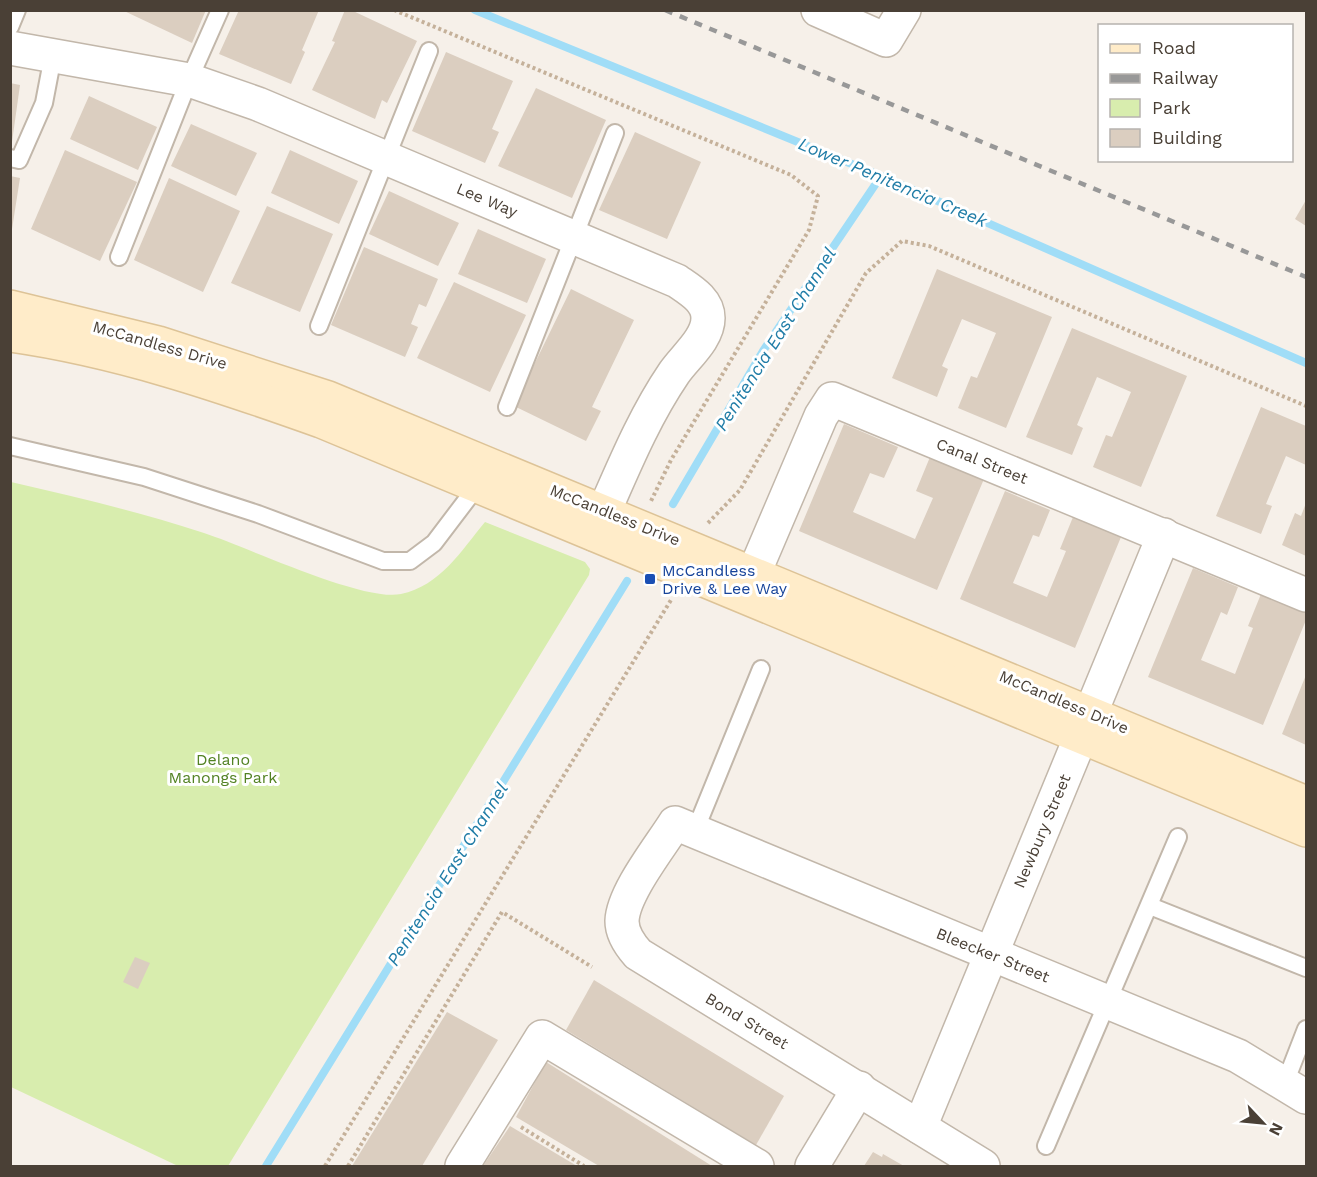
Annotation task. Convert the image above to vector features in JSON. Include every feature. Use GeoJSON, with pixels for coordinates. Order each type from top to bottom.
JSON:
{"type":"FeatureCollection","features":[{"type":"Feature","properties":{"kind":"main road","name":"McCandless Drive"},"geometry":{"type":"LineString","coordinates":[[10,307],[114,331],[283,382],[402,427],[599,523],[1086,725],[1306,803]]}},
{"type":"Feature","properties":{"kind":"main road","name":"McCandless Drive"},"geometry":{"type":"LineString","coordinates":[[10,335],[88,348],[248,395],[478,485],[754,573],[1086,725],[1306,830]]}},
{"type":"Feature","properties":{"kind":"street"},"geometry":{"type":"LineString","coordinates":[[818,10],[886,40],[904,10]]}},
{"type":"Feature","properties":{"kind":"street","name":"Lee Way"},"geometry":{"type":"LineString","coordinates":[[10,48],[189,80],[258,104],[677,281],[702,301],[708,318],[704,334],[674,373],[642,426],[599,523]]}},
{"type":"Feature","properties":{"kind":"street","name":"Canal Street"},"geometry":{"type":"LineString","coordinates":[[754,573],[821,416],[832,399],[1306,595]]}},
{"type":"Feature","properties":{"kind":"street","name":"Newbury Street"},"geometry":{"type":"LineString","coordinates":[[920,1127],[1164,535]]}},
{"type":"Feature","properties":{"kind":"street","name":"Bleecker Street"},"geometry":{"type":"LineString","coordinates":[[685,827],[1238,1056],[1296,1090]]}},
{"type":"Feature","properties":{"kind":"street","name":"Bond Street"},"geometry":{"type":"LineString","coordinates":[[685,827],[626,904],[622,921],[630,946],[648,962],[859,1088],[983,1167]]}},
{"type":"Feature","properties":{"kind":"street"},"geometry":{"type":"LineString","coordinates":[[462,1167],[542,1037],[757,1167]]}},
{"type":"Feature","properties":{"kind":"street"},"geometry":{"type":"LineString","coordinates":[[812,1167],[859,1088]]}},
{"type":"Feature","properties":{"kind":"lane"},"geometry":{"type":"LineString","coordinates":[[10,27],[16,10]]}},
{"type":"Feature","properties":{"kind":"lane"},"geometry":{"type":"LineString","coordinates":[[119,257],[189,80],[220,10]]}},
{"type":"Feature","properties":{"kind":"lane"},"geometry":{"type":"LineString","coordinates":[[319,326],[429,51]]}},
{"type":"Feature","properties":{"kind":"lane"},"geometry":{"type":"LineString","coordinates":[[10,158],[19,160],[44,103],[52,56]]}},
{"type":"Feature","properties":{"kind":"lane"},"geometry":{"type":"LineString","coordinates":[[507,407],[615,133]]}},
{"type":"Feature","properties":{"kind":"lane"},"geometry":{"type":"LineString","coordinates":[[10,446],[144,477],[258,514],[383,561],[410,561],[434,543],[478,485]]}},
{"type":"Feature","properties":{"kind":"lane"},"geometry":{"type":"LineString","coordinates":[[685,827],[761,669]]}},
{"type":"Feature","properties":{"kind":"lane"},"geometry":{"type":"LineString","coordinates":[[1046,1146],[1178,837]]}},
{"type":"Feature","properties":{"kind":"lane"},"geometry":{"type":"LineString","coordinates":[[1150,906],[1306,969]]}},
{"type":"Feature","properties":{"kind":"lane"},"geometry":{"type":"LineString","coordinates":[[1296,1090],[1306,1029]]}},
{"type":"Feature","properties":{"kind":"path"},"geometry":{"type":"LineString","coordinates":[[394,10],[791,175],[818,196],[809,230],[671,460],[651,502]]}},
{"type":"Feature","properties":{"kind":"path"},"geometry":{"type":"LineString","coordinates":[[703,530],[740,490],[866,273],[902,241],[929,246],[1306,406]]}},
{"type":"Feature","properties":{"kind":"path"},"geometry":{"type":"LineString","coordinates":[[325,1167],[673,596]]}},
{"type":"Feature","properties":{"kind":"path"},"geometry":{"type":"LineString","coordinates":[[348,1167],[502,912],[592,967]]}},
{"type":"Feature","properties":{"kind":"path"},"geometry":{"type":"LineString","coordinates":[[513,1122],[584,1167]]}},
{"type":"Feature","properties":{"kind":"green space","name":"Delano Manongs Park"},"geometry":{"type":"Polygon","coordinates":[[[11,482],[180,525],[333,582],[383,594],[401,594],[427,583],[449,566],[485,522],[585,562],[590,569],[589,575],[228,1166],[178,1166],[11,1087],[11,482]]]}},
{"type":"Feature","properties":{"kind":"building"},"geometry":{"type":"Polygon","coordinates":[[[122,10],[206,10],[192,43],[122,10]]]}},
{"type":"Feature","properties":{"kind":"building"},"geometry":{"type":"Polygon","coordinates":[[[239,10],[319,10],[291,84],[219,54],[239,10]]]}},
{"type":"Feature","properties":{"kind":"building"},"geometry":{"type":"Polygon","coordinates":[[[345,10],[351,10],[417,41],[387,103],[382,100],[375,119],[312,90],[335,42],[332,41],[345,10]]]}},
{"type":"Feature","properties":{"kind":"building"},"geometry":{"type":"Polygon","coordinates":[[[446,52],[513,81],[492,129],[499,132],[485,163],[412,131],[446,52]]]}},
{"type":"Feature","properties":{"kind":"building"},"geometry":{"type":"Polygon","coordinates":[[[10,83],[20,85],[12,142],[10,142],[10,83]]]}},
{"type":"Feature","properties":{"kind":"building"},"geometry":{"type":"Polygon","coordinates":[[[536,88],[606,120],[572,198],[498,166],[536,88]]]}},
{"type":"Feature","properties":{"kind":"building"},"geometry":{"type":"Polygon","coordinates":[[[89,96],[157,127],[138,170],[70,139],[89,96]]]}},
{"type":"Feature","properties":{"kind":"building"},"geometry":{"type":"Polygon","coordinates":[[[191,124],[257,153],[236,196],[171,166],[191,124]]]}},
{"type":"Feature","properties":{"kind":"building"},"geometry":{"type":"Polygon","coordinates":[[[635,132],[701,162],[667,239],[599,210],[635,132]]]}},
{"type":"Feature","properties":{"kind":"building"},"geometry":{"type":"Polygon","coordinates":[[[65,150],[137,182],[100,261],[31,229],[65,150]]]}},
{"type":"Feature","properties":{"kind":"building"},"geometry":{"type":"Polygon","coordinates":[[[290,150],[358,181],[339,224],[271,193],[290,150]]]}},
{"type":"Feature","properties":{"kind":"building"},"geometry":{"type":"Polygon","coordinates":[[[10,176],[20,178],[12,229],[10,229],[10,176]]]}},
{"type":"Feature","properties":{"kind":"building"},"geometry":{"type":"Polygon","coordinates":[[[169,178],[240,211],[203,292],[134,260],[169,178]]]}},
{"type":"Feature","properties":{"kind":"building"},"geometry":{"type":"Polygon","coordinates":[[[389,191],[459,223],[438,266],[369,234],[389,191]]]}},
{"type":"Feature","properties":{"kind":"building"},"geometry":{"type":"Polygon","coordinates":[[[1306,200],[1306,226],[1295,219],[1306,200]]]}},
{"type":"Feature","properties":{"kind":"building"},"geometry":{"type":"Polygon","coordinates":[[[267,206],[333,234],[300,312],[231,283],[267,206]]]}},
{"type":"Feature","properties":{"kind":"building"},"geometry":{"type":"Polygon","coordinates":[[[478,229],[546,259],[527,303],[458,274],[478,229]]]}},
{"type":"Feature","properties":{"kind":"building"},"geometry":{"type":"Polygon","coordinates":[[[364,247],[438,279],[426,307],[419,304],[411,324],[418,327],[405,357],[331,325],[364,247]]]}},
{"type":"Feature","properties":{"kind":"building"},"geometry":{"type":"Polygon","coordinates":[[[937,269],[1052,317],[1006,428],[958,408],[971,376],[977,378],[996,333],[962,319],[942,366],[948,369],[937,397],[892,378],[937,269]]]}},
{"type":"Feature","properties":{"kind":"building"},"geometry":{"type":"Polygon","coordinates":[[[454,282],[526,315],[490,392],[417,358],[454,282]]]}},
{"type":"Feature","properties":{"kind":"building"},"geometry":{"type":"Polygon","coordinates":[[[571,289],[634,320],[592,407],[601,411],[586,441],[514,406],[571,289]]]}},
{"type":"Feature","properties":{"kind":"building"},"geometry":{"type":"Polygon","coordinates":[[[1072,328],[1187,376],[1141,487],[1093,467],[1106,435],[1112,437],[1131,392],[1097,377],[1077,425],[1083,428],[1072,455],[1026,437],[1072,328]]]}},
{"type":"Feature","properties":{"kind":"building"},"geometry":{"type":"Polygon","coordinates":[[[1261,407],[1306,426],[1306,465],[1286,456],[1266,504],[1272,506],[1261,534],[1216,516],[1261,407]]]}},
{"type":"Feature","properties":{"kind":"building"},"geometry":{"type":"Polygon","coordinates":[[[844,424],[898,447],[884,478],[870,473],[853,512],[915,539],[933,498],[916,491],[930,457],[984,479],[937,590],[799,531],[844,424]]]}},
{"type":"Feature","properties":{"kind":"building"},"geometry":{"type":"Polygon","coordinates":[[[1005,491],[1050,510],[1039,537],[1033,535],[1013,583],[1047,597],[1066,551],[1060,549],[1073,517],[1121,537],[1075,648],[960,599],[1005,491]]]}},
{"type":"Feature","properties":{"kind":"building"},"geometry":{"type":"Polygon","coordinates":[[[1306,503],[1306,556],[1282,545],[1295,513],[1301,516],[1306,503]]]}},
{"type":"Feature","properties":{"kind":"building"},"geometry":{"type":"Polygon","coordinates":[[[1193,568],[1238,587],[1227,615],[1221,612],[1201,660],[1235,674],[1253,628],[1248,626],[1261,594],[1306,613],[1306,620],[1263,725],[1148,677],[1193,568]]]}},
{"type":"Feature","properties":{"kind":"building"},"geometry":{"type":"Polygon","coordinates":[[[1306,675],[1306,745],[1282,734],[1306,675]]]}},
{"type":"Feature","properties":{"kind":"building"},"geometry":{"type":"Polygon","coordinates":[[[135,957],[150,963],[138,989],[123,982],[135,957]]]}},
{"type":"Feature","properties":{"kind":"building"},"geometry":{"type":"Polygon","coordinates":[[[594,980],[784,1096],[756,1145],[566,1030],[594,980]]]}},
{"type":"Feature","properties":{"kind":"building"},"geometry":{"type":"Polygon","coordinates":[[[447,1012],[498,1040],[422,1166],[352,1166],[447,1012]]]}},
{"type":"Feature","properties":{"kind":"building"},"geometry":{"type":"Polygon","coordinates":[[[546,1062],[712,1166],[599,1166],[516,1117],[546,1062]]]}},
{"type":"Feature","properties":{"kind":"building"},"geometry":{"type":"Polygon","coordinates":[[[510,1126],[577,1166],[483,1166],[510,1126]]]}},
{"type":"Feature","properties":{"kind":"building"},"geometry":{"type":"Polygon","coordinates":[[[873,1152],[882,1157],[883,1154],[904,1166],[864,1166],[873,1152]]]}},
{"type":"Feature","properties":{"kind":"waterway","name":"Lower Penitencia Creek"},"geometry":{"type":"LineString","coordinates":[[475,10],[881,176],[1306,363]]}},
{"type":"Feature","properties":{"kind":"waterway","name":"Penitencia East Channel"},"geometry":{"type":"LineString","coordinates":[[673,504],[763,351],[881,176]]}},
{"type":"Feature","properties":{"kind":"waterway","name":"Penitencia East Channel"},"geometry":{"type":"LineString","coordinates":[[266,1166],[627,581]]}},
{"type":"Feature","properties":{"kind":"railway"},"geometry":{"type":"LineString","coordinates":[[665,10],[1306,277]]}},
{"type":"Feature","properties":{"kind":"place","name":"McCandless Drive & Lee Way"},"geometry":{"type":"Point","coordinates":[650,579]}}]}
